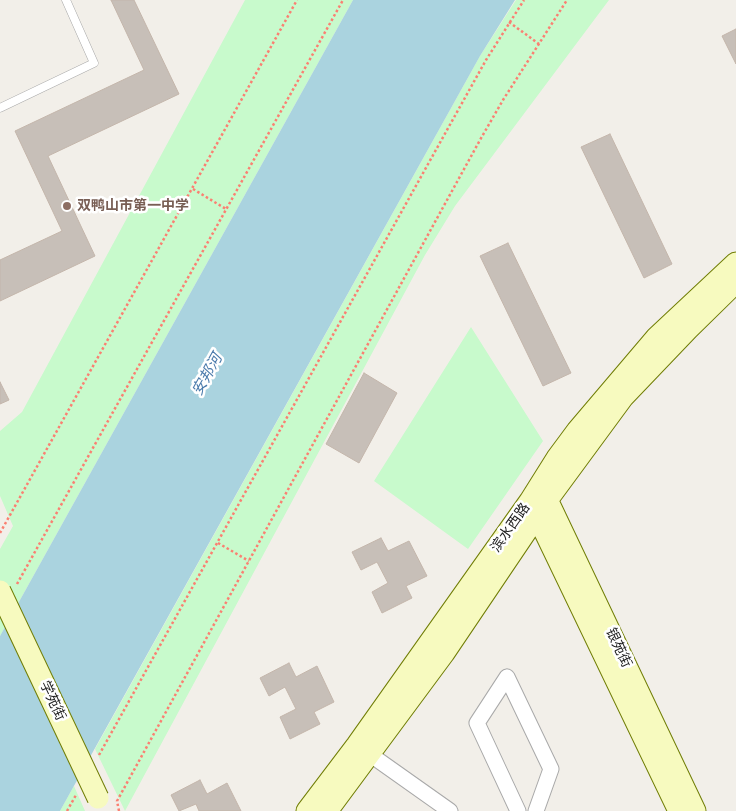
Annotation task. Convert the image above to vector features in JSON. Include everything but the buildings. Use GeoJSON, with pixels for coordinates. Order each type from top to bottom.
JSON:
{"type":"FeatureCollection","features":[{"type":"Feature","properties":{"kind":"main road","name":"滨水西路"},"geometry":{"type":"LineString","coordinates":[[538,500],[577,431],[656,338],[736,263]]}},
{"type":"Feature","properties":{"kind":"main road","name":"滨水西路"},"geometry":{"type":"LineString","coordinates":[[327,811],[363,750],[538,500],[623,397],[736,282]]}},
{"type":"Feature","properties":{"kind":"main road","name":"银苑街"},"geometry":{"type":"LineString","coordinates":[[538,500],[679,811]]}},
{"type":"Feature","properties":{"kind":"main road","name":"银苑街"},"geometry":{"type":"LineString","coordinates":[[538,500],[695,811]]}},
{"type":"Feature","properties":{"kind":"main road","name":"学苑街"},"geometry":{"type":"LineString","coordinates":[[7,590],[102,805]]}},
{"type":"Feature","properties":{"kind":"main road","name":"滨水西路"},"geometry":{"type":"LineString","coordinates":[[306,811],[363,750]]}},
{"type":"Feature","properties":{"kind":"street"},"geometry":{"type":"LineString","coordinates":[[518,811],[477,723],[507,677],[552,769],[536,811]]}},
{"type":"Feature","properties":{"kind":"street"},"geometry":{"type":"LineString","coordinates":[[363,750],[450,811]]}},
{"type":"Feature","properties":{"kind":"lane"},"geometry":{"type":"LineString","coordinates":[[0,108],[94,63],[66,0]]}},
{"type":"Feature","properties":{"kind":"path"},"geometry":{"type":"LineString","coordinates":[[0,533],[297,0]]}},
{"type":"Feature","properties":{"kind":"path"},"geometry":{"type":"LineString","coordinates":[[7,590],[226,209],[343,0]]}},
{"type":"Feature","properties":{"kind":"path"},"geometry":{"type":"LineString","coordinates":[[96,759],[486,60],[524,0]]}},
{"type":"Feature","properties":{"kind":"path"},"geometry":{"type":"LineString","coordinates":[[119,811],[117,800],[503,100],[568,0]]}},
{"type":"Feature","properties":{"kind":"path"},"geometry":{"type":"LineString","coordinates":[[509,22],[539,44]]}},
{"type":"Feature","properties":{"kind":"path"},"geometry":{"type":"LineString","coordinates":[[192,189],[226,209]]}},
{"type":"Feature","properties":{"kind":"path"},"geometry":{"type":"LineString","coordinates":[[217,543],[249,561]]}},
{"type":"Feature","properties":{"kind":"path"},"geometry":{"type":"LineString","coordinates":[[67,811],[77,794]]}},
{"type":"Feature","properties":{"kind":"green space"},"geometry":{"type":"Polygon","coordinates":[[[245,0],[353,0],[0,636],[0,549],[13,526],[0,496],[0,431],[22,412],[245,0]]]}},
{"type":"Feature","properties":{"kind":"green space"},"geometry":{"type":"Polygon","coordinates":[[[516,0],[609,0],[455,206],[425,255],[125,811],[95,749],[480,56],[516,0]]]}},
{"type":"Feature","properties":{"kind":"green space"},"geometry":{"type":"Polygon","coordinates":[[[471,327],[543,441],[468,549],[374,481],[471,327]]]}},
{"type":"Feature","properties":{"kind":"green space"},"geometry":{"type":"Polygon","coordinates":[[[74,786],[85,811],[60,811],[74,786]]]}},
{"type":"Feature","properties":{"kind":"water","name":"安邦河"},"geometry":{"type":"Polygon","coordinates":[[[353,0],[515,0],[480,56],[60,811],[0,811],[0,636],[353,0]]]}},
{"type":"Feature","properties":{"kind":"place","name":"双鸭山市第一中学"},"geometry":{"type":"Point","coordinates":[67,206]}}]}
